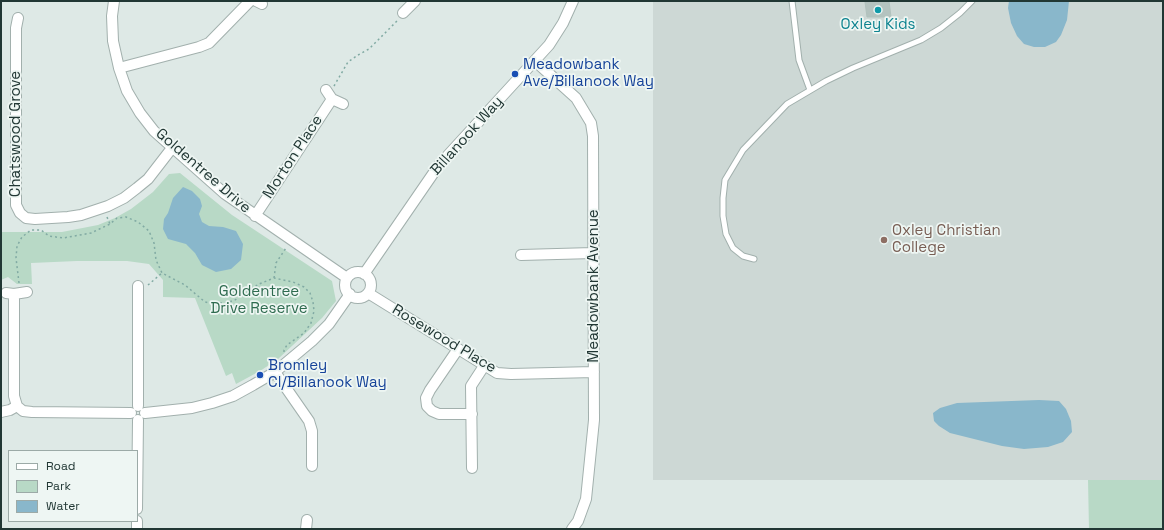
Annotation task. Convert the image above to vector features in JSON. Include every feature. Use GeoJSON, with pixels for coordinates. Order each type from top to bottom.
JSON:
{"type":"FeatureCollection","features":[{"type":"Feature","properties":{"kind":"street","name":"Goldentree Drive"},"geometry":{"type":"LineString","coordinates":[[114,1],[112,16],[113,41],[119,68],[127,90],[140,112],[154,131],[225,194],[347,278]]}},
{"type":"Feature","properties":{"kind":"street"},"geometry":{"type":"LineString","coordinates":[[119,68],[209,43],[250,1]]}},
{"type":"Feature","properties":{"kind":"street"},"geometry":{"type":"LineString","coordinates":[[403,13],[415,1]]}},
{"type":"Feature","properties":{"kind":"street","name":"Billanook Way"},"geometry":{"type":"LineString","coordinates":[[364,274],[439,165],[549,45],[563,23],[573,1]]}},
{"type":"Feature","properties":{"kind":"street","name":"Chatswood Grove"},"geometry":{"type":"LineString","coordinates":[[18,18],[16,28],[16,205],[20,213],[26,218],[35,219],[68,217],[81,215],[108,206],[124,198],[148,179],[172,148]]}},
{"type":"Feature","properties":{"kind":"street","name":"Meadowbank Avenue"},"geometry":{"type":"LineString","coordinates":[[535,61],[576,98],[592,123],[594,420],[586,499],[578,520],[572,529]]}},
{"type":"Feature","properties":{"kind":"street","name":"Morton Place"},"geometry":{"type":"LineString","coordinates":[[255,216],[329,94],[343,104]]}},
{"type":"Feature","properties":{"kind":"street"},"geometry":{"type":"LineString","coordinates":[[521,256],[594,253]]}},
{"type":"Feature","properties":{"kind":"street"},"geometry":{"type":"LineString","coordinates":[[357,272],[367,276],[371,282],[368,293],[361,297],[350,294],[346,285],[347,278],[357,272]]}},
{"type":"Feature","properties":{"kind":"street"},"geometry":{"type":"LineString","coordinates":[[138,450],[142,286]]}},
{"type":"Feature","properties":{"kind":"street"},"geometry":{"type":"LineString","coordinates":[[18,293],[14,396],[17,406],[23,411],[32,412],[138,413],[192,408],[233,396],[275,372],[312,341],[329,324],[350,294]]}},
{"type":"Feature","properties":{"kind":"street","name":"Rosewood Place"},"geometry":{"type":"LineString","coordinates":[[368,293],[497,373],[594,372]]}},
{"type":"Feature","properties":{"kind":"street"},"geometry":{"type":"LineString","coordinates":[[458,349],[430,390],[426,398],[427,406],[432,411],[439,414],[472,414]]}},
{"type":"Feature","properties":{"kind":"street"},"geometry":{"type":"LineString","coordinates":[[472,468],[472,386],[484,366]]}},
{"type":"Feature","properties":{"kind":"street"},"geometry":{"type":"LineString","coordinates":[[275,372],[309,421],[312,431],[312,466]]}},
{"type":"Feature","properties":{"kind":"street"},"geometry":{"type":"LineString","coordinates":[[1,412],[10,410],[17,406]]}},
{"type":"Feature","properties":{"kind":"lane"},"geometry":{"type":"LineString","coordinates":[[792,1],[799,60],[810,90]]}},
{"type":"Feature","properties":{"kind":"lane"},"geometry":{"type":"LineString","coordinates":[[754,259],[743,256],[733,248],[726,234],[723,216],[725,180],[743,150],[787,104],[810,90],[853,68],[922,40],[941,28],[972,1]]}},
{"type":"Feature","properties":{"kind":"path"},"geometry":{"type":"LineString","coordinates":[[329,94],[337,83],[348,62],[358,54],[369,49],[403,13]]}},
{"type":"Feature","properties":{"kind":"path"},"geometry":{"type":"LineString","coordinates":[[18,293],[19,280],[16,258],[17,246],[22,237],[31,230],[41,230],[50,236],[63,238],[91,233],[110,224],[117,218],[126,217],[138,222],[149,231],[154,243],[156,260],[162,273],[185,285],[205,302],[221,304],[235,300],[259,284],[274,278],[293,282],[310,293],[314,302],[314,311],[311,323],[304,334],[287,346],[284,350],[290,360]]}},
{"type":"Feature","properties":{"kind":"path"},"geometry":{"type":"LineString","coordinates":[[274,278],[276,263],[292,240]]}},
{"type":"Feature","properties":{"kind":"path"},"geometry":{"type":"LineString","coordinates":[[142,286],[162,273]]}},
{"type":"Feature","properties":{"kind":"shaded area","name":"Oxley Christian College"},"geometry":{"type":"Polygon","coordinates":[[[653,1],[1163,1],[1163,480],[653,480],[653,1]]]}},
{"type":"Feature","properties":{"kind":"green space","name":"Goldentree Drive Reserve"},"geometry":{"type":"Polygon","coordinates":[[[180,173],[232,215],[332,281],[336,301],[322,318],[278,359],[236,384],[232,373],[226,376],[195,298],[163,297],[163,280],[149,264],[127,261],[31,263],[32,284],[17,284],[8,277],[1,280],[1,232],[62,232],[98,225],[131,209],[153,192],[169,174],[180,173]]]}},
{"type":"Feature","properties":{"kind":"green space"},"geometry":{"type":"Polygon","coordinates":[[[1088,480],[1163,480],[1163,529],[1089,529],[1088,480]]]}},
{"type":"Feature","properties":{"kind":"water"},"geometry":{"type":"Polygon","coordinates":[[[1009,1],[1069,1],[1067,20],[1061,35],[1056,42],[1045,47],[1034,47],[1024,44],[1017,36],[1011,23],[1008,8],[1009,1]]]}},
{"type":"Feature","properties":{"kind":"water"},"geometry":{"type":"Polygon","coordinates":[[[183,187],[192,191],[200,199],[202,206],[199,214],[202,222],[209,226],[223,227],[236,231],[243,244],[241,260],[231,269],[216,272],[202,265],[195,253],[186,244],[168,239],[163,229],[164,219],[168,213],[173,198],[183,187]]]}},
{"type":"Feature","properties":{"kind":"water"},"geometry":{"type":"Polygon","coordinates":[[[1039,400],[1059,401],[1066,409],[1071,421],[1072,432],[1063,442],[1048,447],[1024,449],[1002,446],[950,433],[934,421],[933,413],[940,408],[957,403],[1039,400]]]}},
{"type":"Feature","properties":{"kind":"building","name":"Oxley Kids"},"geometry":{"type":"Polygon","coordinates":[[[889,1],[891,17],[867,17],[865,2],[889,1]]]}},
{"type":"Feature","properties":{"kind":"place","name":"Oxley Kids"},"geometry":{"type":"Point","coordinates":[878,10]}},
{"type":"Feature","properties":{"kind":"place","name":"Meadowbank Ave/Billanook Way"},"geometry":{"type":"Point","coordinates":[515,74]}},
{"type":"Feature","properties":{"kind":"place","name":"Oxley Christian College"},"geometry":{"type":"Point","coordinates":[884,240]}},
{"type":"Feature","properties":{"kind":"place","name":"Bromley Cl/Billanook Way"},"geometry":{"type":"Point","coordinates":[260,375]}}]}
